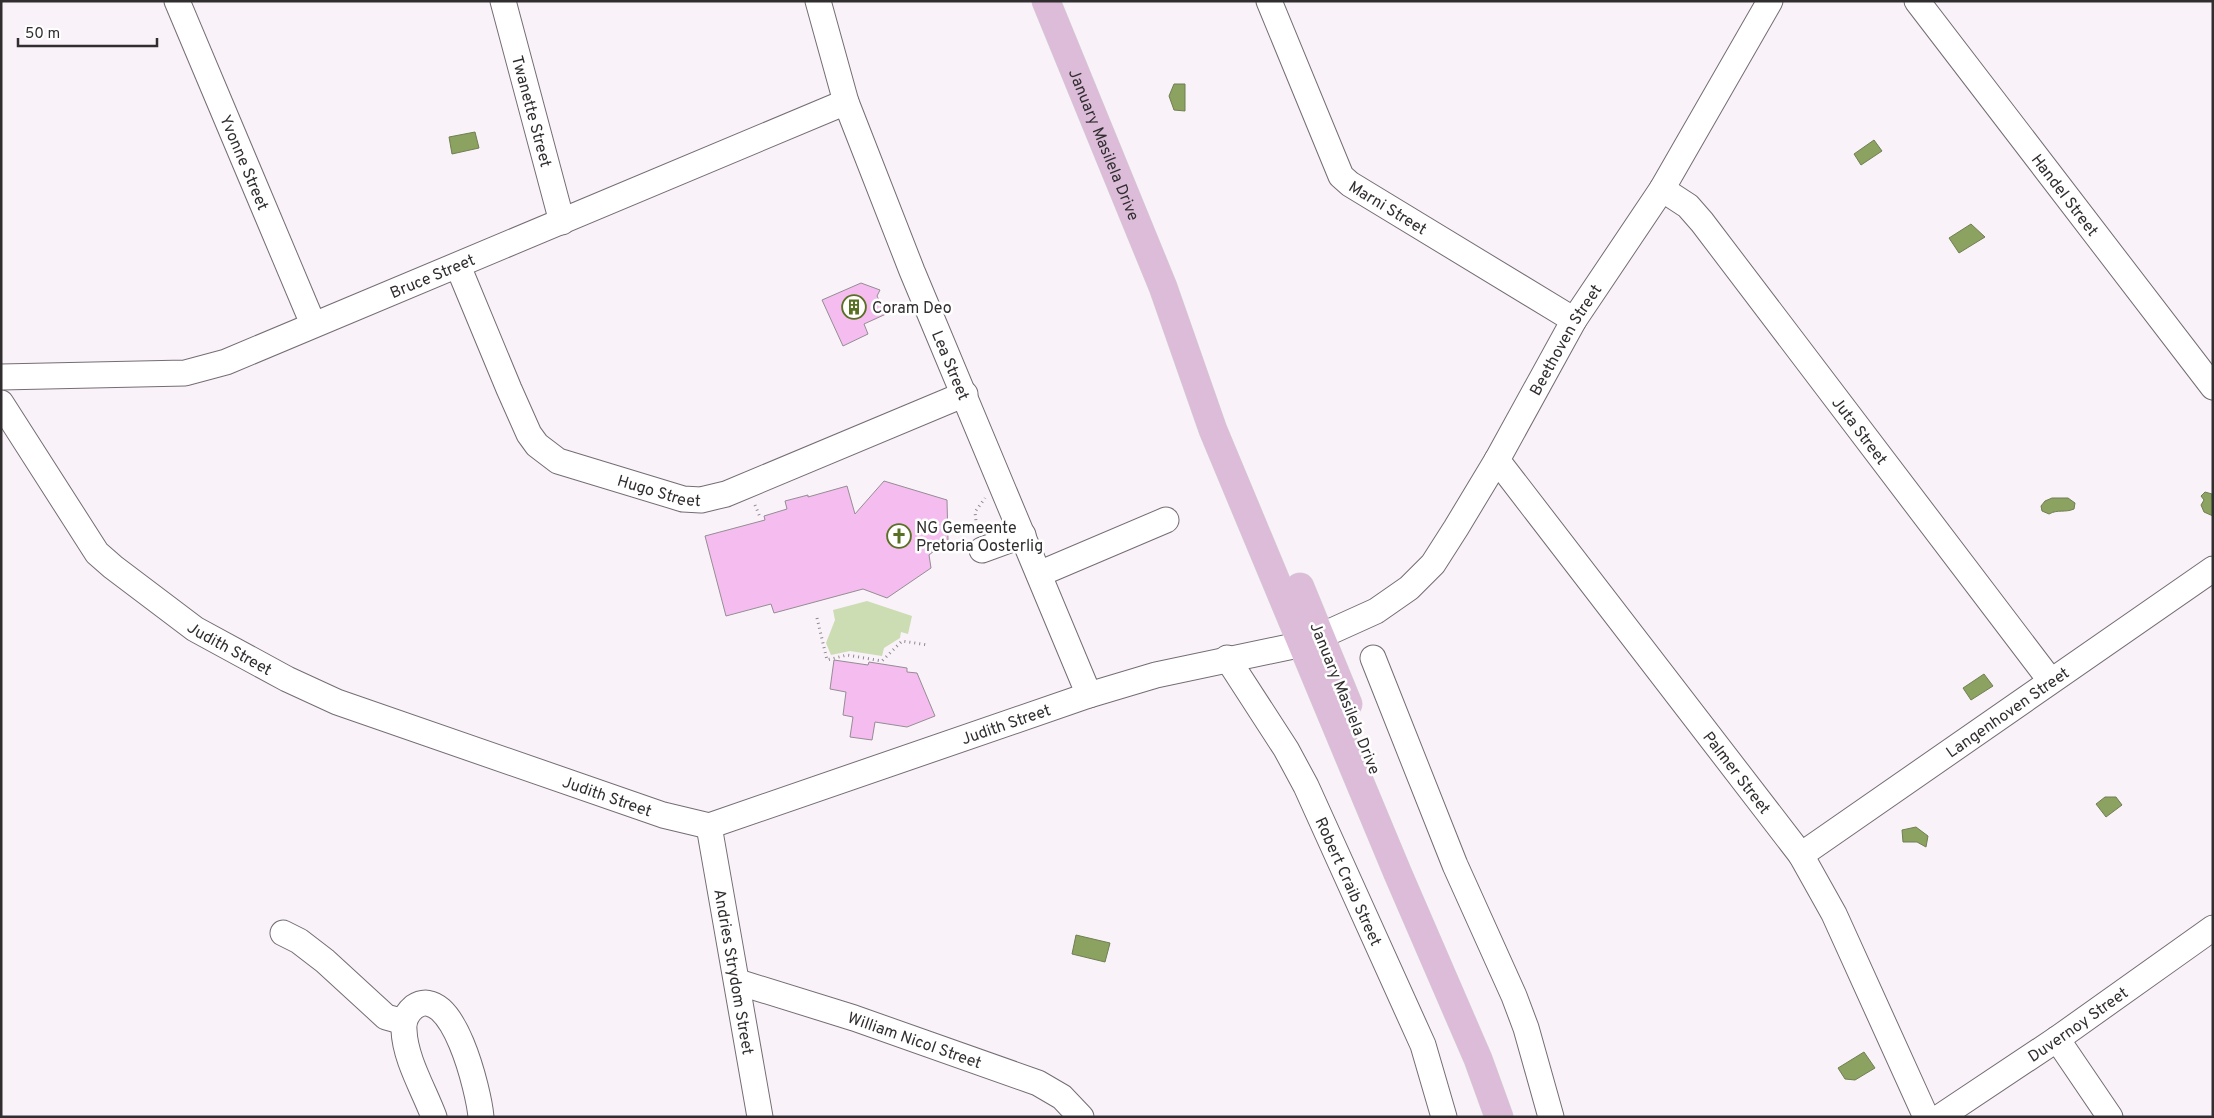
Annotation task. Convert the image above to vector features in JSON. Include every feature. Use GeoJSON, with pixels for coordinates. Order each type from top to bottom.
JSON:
{"type":"FeatureCollection","features":[{"type":"Feature","properties":{"kind":"main road","name":"January Masilela Drive"},"geometry":{"type":"LineString","coordinates":[[1046,1],[1163,288],[1230,423],[1312,640],[1478,1059],[1499,1117]]}},
{"type":"Feature","properties":{"kind":"main road","name":"January Masilela Drive"},"geometry":{"type":"LineString","coordinates":[[1312,640],[1415,867],[1512,1117]]}},
{"type":"Feature","properties":{"kind":"street","name":"Yvonne Street"},"geometry":{"type":"LineString","coordinates":[[177,1],[313,324]]}},
{"type":"Feature","properties":{"kind":"street","name":"Twanette Street"},"geometry":{"type":"LineString","coordinates":[[503,1],[562,222]]}},
{"type":"Feature","properties":{"kind":"street","name":"Lea Street"},"geometry":{"type":"LineString","coordinates":[[818,1],[846,102],[912,271],[1089,695]]}},
{"type":"Feature","properties":{"kind":"street","name":"Marni Street"},"geometry":{"type":"LineString","coordinates":[[1269,1],[1341,176],[1350,184],[1574,320]]}},
{"type":"Feature","properties":{"kind":"street","name":"Beethoven Street"},"geometry":{"type":"LineString","coordinates":[[1312,640],[1382,607],[1420,578],[1442,550],[1497,460],[1574,320],[1662,189],[1770,1]]}},
{"type":"Feature","properties":{"kind":"street","name":"Handel Street"},"geometry":{"type":"LineString","coordinates":[[1917,1],[2213,387]]}},
{"type":"Feature","properties":{"kind":"street","name":"Bruce Street"},"geometry":{"type":"LineString","coordinates":[[1,377],[185,373],[226,362],[846,102]]}},
{"type":"Feature","properties":{"kind":"street","name":"Juta Street"},"geometry":{"type":"LineString","coordinates":[[1662,189],[1688,206],[1702,222],[2050,680]]}},
{"type":"Feature","properties":{"kind":"street","name":"Hugo Street"},"geometry":{"type":"LineString","coordinates":[[458,266],[509,389],[529,434],[537,445],[558,461],[683,499],[701,500],[726,494],[964,394]]}},
{"type":"Feature","properties":{"kind":"street","name":"Judith Street"},"geometry":{"type":"LineString","coordinates":[[1,403],[97,553],[128,581],[195,629],[287,680],[337,702],[664,814],[710,826],[1089,695],[1156,675],[1312,640]]}},
{"type":"Feature","properties":{"kind":"street","name":"Palmer Street"},"geometry":{"type":"LineString","coordinates":[[1497,460],[1801,855],[1834,914],[1926,1117]]}},
{"type":"Feature","properties":{"kind":"street"},"geometry":{"type":"LineString","coordinates":[[1039,574],[1166,520]]}},
{"type":"Feature","properties":{"kind":"street"},"geometry":{"type":"LineString","coordinates":[[982,550],[1023,535]]}},
{"type":"Feature","properties":{"kind":"street","name":"Langenhoven Street"},"geometry":{"type":"LineString","coordinates":[[1801,855],[2050,680],[2213,569]]}},
{"type":"Feature","properties":{"kind":"street","name":"Robert Craib Street"},"geometry":{"type":"LineString","coordinates":[[1227,658],[1286,749],[1306,786],[1419,1037],[1431,1069],[1444,1117]]}},
{"type":"Feature","properties":{"kind":"street"},"geometry":{"type":"LineString","coordinates":[[1373,658],[1455,865],[1520,1010],[1551,1117]]}},
{"type":"Feature","properties":{"kind":"street","name":"Andries Strydom Street"},"geometry":{"type":"LineString","coordinates":[[710,826],[760,1117]]}},
{"type":"Feature","properties":{"kind":"street","name":"Duvernoy Street"},"geometry":{"type":"LineString","coordinates":[[1940,1117],[2057,1039],[2213,928]]}},
{"type":"Feature","properties":{"kind":"street"},"geometry":{"type":"LineString","coordinates":[[282,933],[299,941],[325,961],[386,1017],[404,1022]]}},
{"type":"Feature","properties":{"kind":"street","name":"William Nicol Street"},"geometry":{"type":"LineString","coordinates":[[738,982],[854,1018],[1038,1083],[1062,1097],[1081,1117]]}},
{"type":"Feature","properties":{"kind":"street"},"geometry":{"type":"LineString","coordinates":[[434,1117],[408,1051],[404,1032],[404,1022],[412,1009],[422,1004],[436,1005],[446,1013],[460,1040],[478,1098],[481,1117]]}},
{"type":"Feature","properties":{"kind":"street"},"geometry":{"type":"LineString","coordinates":[[2057,1039],[2110,1117]]}},
{"type":"Feature","properties":{"kind":"path"},"geometry":{"type":"LineString","coordinates":[[982,550],[974,521],[975,512],[987,497],[1004,490]]}},
{"type":"Feature","properties":{"kind":"path"},"geometry":{"type":"LineString","coordinates":[[817,618],[827,660],[847,655],[882,661],[902,642],[928,645]]}},
{"type":"Feature","properties":{"kind":"shaded area"},"geometry":{"type":"Polygon","coordinates":[[[1174,84],[1185,84],[1185,111],[1174,110],[1169,96],[1174,84]]]}},
{"type":"Feature","properties":{"kind":"shaded area"},"geometry":{"type":"Polygon","coordinates":[[[475,132],[479,148],[452,154],[449,137],[475,132]]]}},
{"type":"Feature","properties":{"kind":"shaded area"},"geometry":{"type":"Polygon","coordinates":[[[1874,140],[1882,151],[1861,165],[1854,154],[1874,140]]]}},
{"type":"Feature","properties":{"kind":"shaded area"},"geometry":{"type":"Polygon","coordinates":[[[1971,224],[1985,237],[1959,253],[1949,238],[1971,224]]]}},
{"type":"Feature","properties":{"kind":"shaded area"},"geometry":{"type":"Polygon","coordinates":[[[2205,492],[2212,494],[2213,516],[2204,512],[2201,505],[2204,500],[2201,496],[2205,492]]]}},
{"type":"Feature","properties":{"kind":"shaded area"},"geometry":{"type":"Polygon","coordinates":[[[2052,498],[2068,498],[2075,503],[2074,509],[2049,514],[2042,511],[2041,506],[2045,501],[2052,498]]]}},
{"type":"Feature","properties":{"kind":"shaded area"},"geometry":{"type":"Polygon","coordinates":[[[867,601],[912,616],[908,634],[901,632],[900,638],[884,648],[882,656],[850,651],[831,655],[826,643],[835,620],[833,610],[867,601]]]}},
{"type":"Feature","properties":{"kind":"shaded area"},"geometry":{"type":"Polygon","coordinates":[[[1984,674],[1993,686],[1971,700],[1963,688],[1984,674]]]}},
{"type":"Feature","properties":{"kind":"shaded area"},"geometry":{"type":"Polygon","coordinates":[[[2105,797],[2116,797],[2122,805],[2106,817],[2096,804],[2105,797]]]}},
{"type":"Feature","properties":{"kind":"shaded area"},"geometry":{"type":"Polygon","coordinates":[[[1916,827],[1928,836],[1926,847],[1917,842],[1903,842],[1902,830],[1916,827]]]}},
{"type":"Feature","properties":{"kind":"shaded area"},"geometry":{"type":"Polygon","coordinates":[[[1076,935],[1110,943],[1105,962],[1072,954],[1076,935]]]}},
{"type":"Feature","properties":{"kind":"shaded area"},"geometry":{"type":"Polygon","coordinates":[[[1864,1052],[1875,1068],[1855,1080],[1845,1079],[1838,1068],[1864,1052]]]}},
{"type":"Feature","properties":{"kind":"building","name":"Coram Deo"},"geometry":{"type":"Polygon","coordinates":[[[861,283],[880,290],[877,296],[886,314],[864,324],[868,334],[843,346],[822,300],[861,283]]]}},
{"type":"Feature","properties":{"kind":"building"},"geometry":{"type":"Polygon","coordinates":[[[884,481],[947,500],[948,540],[929,555],[931,568],[887,598],[863,589],[774,613],[771,604],[726,616],[705,536],[765,520],[764,516],[787,509],[785,501],[808,495],[808,497],[847,486],[855,514],[884,481]]]}},
{"type":"Feature","properties":{"kind":"building"},"geometry":{"type":"Polygon","coordinates":[[[834,660],[868,665],[869,662],[907,668],[907,672],[917,673],[935,716],[907,727],[875,722],[872,740],[850,737],[853,717],[843,715],[846,692],[830,689],[834,660]]]}},
{"type":"Feature","properties":{"kind":"place","name":"Coram Deo"},"geometry":{"type":"Point","coordinates":[854,307]}},
{"type":"Feature","properties":{"kind":"place","name":"NG Gemeente Pretoria Oosterlig"},"geometry":{"type":"Point","coordinates":[899,536]}}]}
